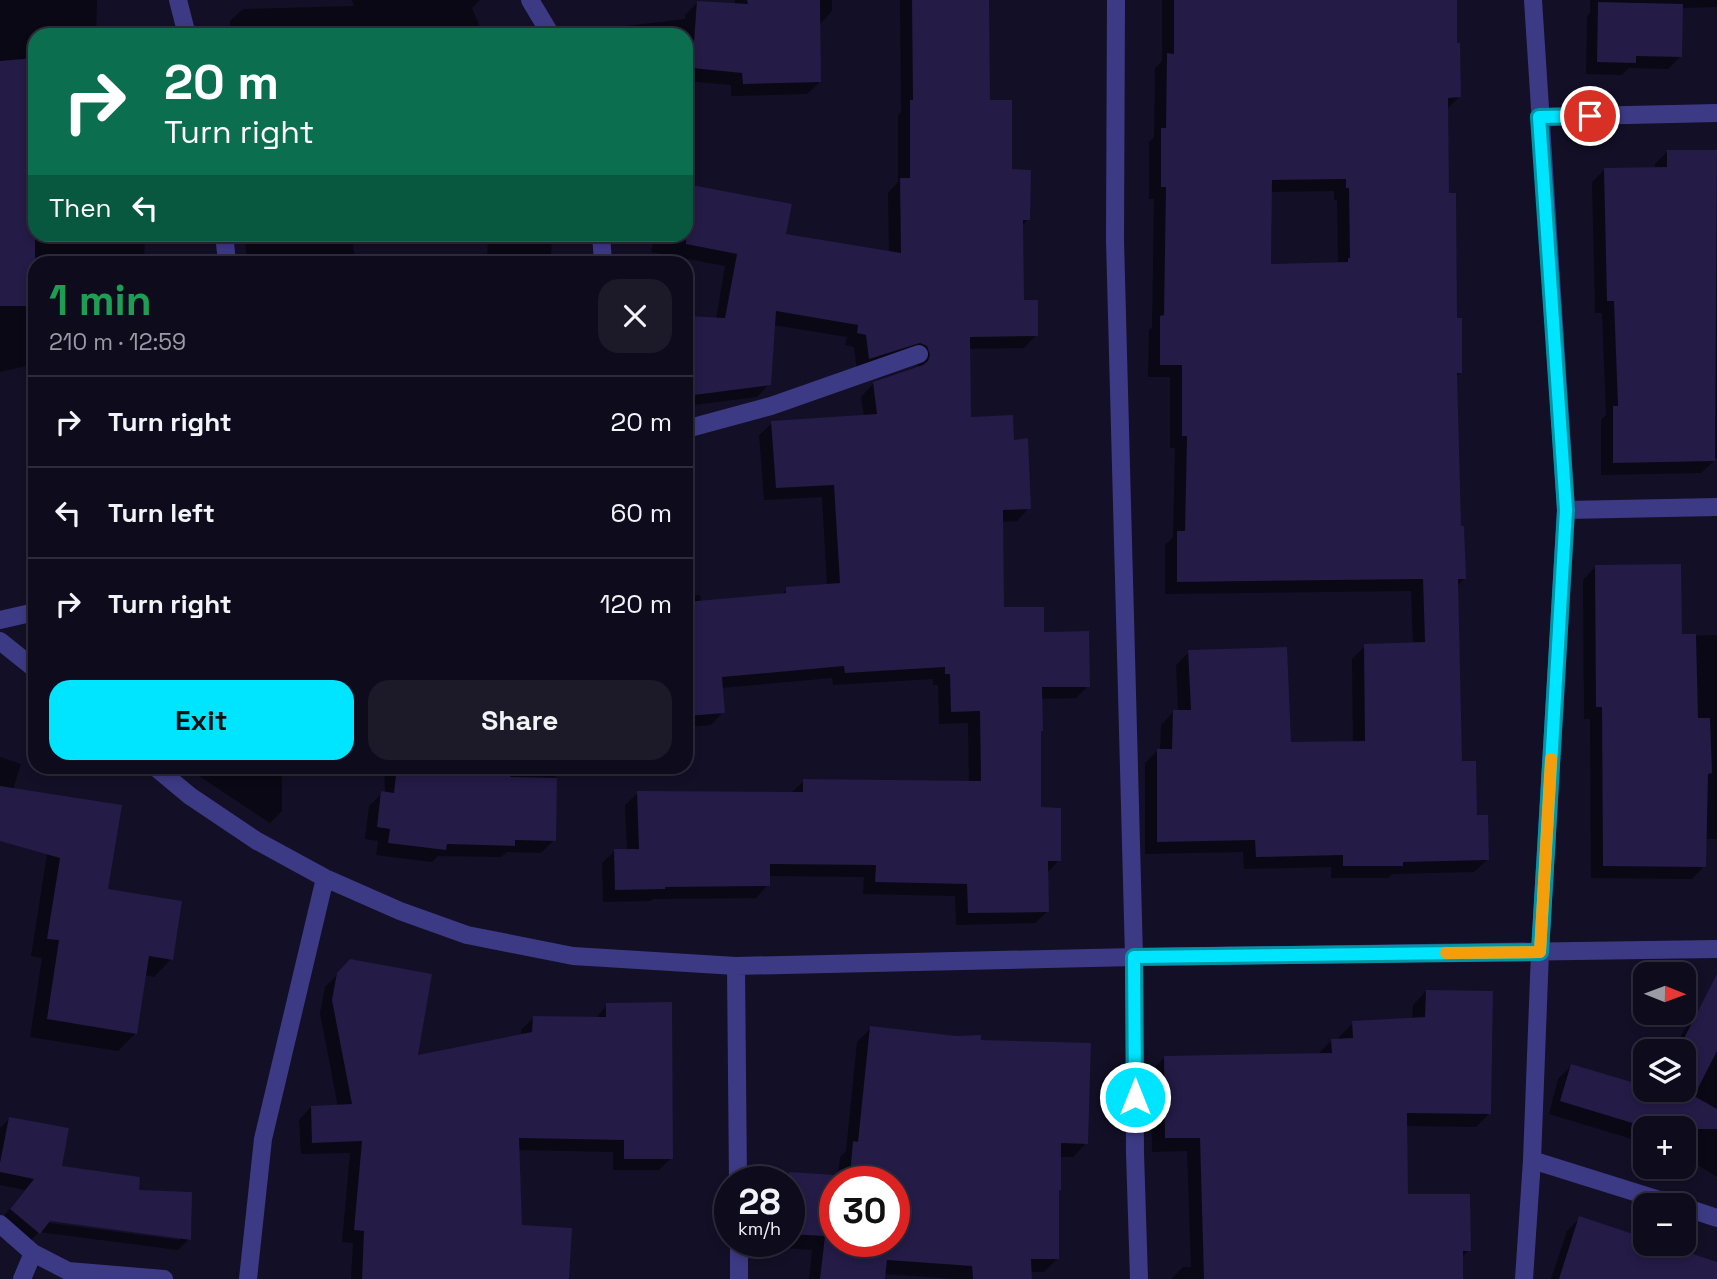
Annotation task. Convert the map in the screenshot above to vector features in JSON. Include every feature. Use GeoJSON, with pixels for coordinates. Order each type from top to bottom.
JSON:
{"type":"FeatureCollection","features":[{"type":"Feature","properties":{"kind":"street"},"geometry":{"type":"LineString","coordinates":[[178,0],[185,28]]}},
{"type":"Feature","properties":{"kind":"street"},"geometry":{"type":"LineString","coordinates":[[530,0],[547,28]]}},
{"type":"Feature","properties":{"kind":"street"},"geometry":{"type":"LineString","coordinates":[[1116,0],[1115,240],[1134,957],[1139,1279]]}},
{"type":"Feature","properties":{"kind":"street"},"geometry":{"type":"LineString","coordinates":[[1524,1279],[1566,510],[1533,0]]}},
{"type":"Feature","properties":{"kind":"street"},"geometry":{"type":"LineString","coordinates":[[1539,117],[1717,113]]}},
{"type":"Feature","properties":{"kind":"street"},"geometry":{"type":"LineString","coordinates":[[693,427],[771,406],[919,354]]}},
{"type":"Feature","properties":{"kind":"street"},"geometry":{"type":"LineString","coordinates":[[1566,510],[1717,507]]}},
{"type":"Feature","properties":{"kind":"street"},"geometry":{"type":"LineString","coordinates":[[0,620],[28,614]]}},
{"type":"Feature","properties":{"kind":"street"},"geometry":{"type":"LineString","coordinates":[[0,641],[28,663]]}},
{"type":"Feature","properties":{"kind":"street"},"geometry":{"type":"LineString","coordinates":[[164,774],[190,796],[257,841],[325,878],[400,911],[467,935],[573,956],[736,966],[1134,957],[1717,949]]}},
{"type":"Feature","properties":{"kind":"street"},"geometry":{"type":"LineString","coordinates":[[248,1279],[263,1139],[325,878]]}},
{"type":"Feature","properties":{"kind":"street"},"geometry":{"type":"LineString","coordinates":[[736,966],[738,1166]]}},
{"type":"Feature","properties":{"kind":"street"},"geometry":{"type":"LineString","coordinates":[[1532,1160],[1639,1193]]}},
{"type":"Feature","properties":{"kind":"street"},"geometry":{"type":"LineString","coordinates":[[1696,1211],[1717,1218]]}},
{"type":"Feature","properties":{"kind":"street"},"geometry":{"type":"LineString","coordinates":[[0,1224],[33,1253],[68,1270],[164,1279]]}},
{"type":"Feature","properties":{"kind":"street"},"geometry":{"type":"LineString","coordinates":[[22,1279],[33,1253]]}},
{"type":"Feature","properties":{"kind":"street"},"geometry":{"type":"LineString","coordinates":[[739,1257],[739,1279]]}},
{"type":"Feature","properties":{"kind":"building"},"geometry":{"type":"Polygon","coordinates":[[[747,0],[820,0],[821,82],[743,84],[742,73],[693,68],[697,1],[748,4],[747,0]]]}},
{"type":"Feature","properties":{"kind":"building"},"geometry":{"type":"Polygon","coordinates":[[[912,0],[989,0],[990,100],[1012,100],[1012,169],[1031,170],[1030,220],[1023,220],[1024,300],[1038,300],[1038,336],[970,337],[971,417],[1013,415],[1014,440],[1028,438],[1031,509],[1003,510],[1004,607],[1044,607],[1044,632],[1089,631],[1090,687],[1042,687],[1041,807],[1061,808],[1061,861],[1048,861],[1049,912],[968,913],[967,884],[875,882],[876,865],[770,864],[770,886],[615,890],[614,849],[639,849],[637,791],[803,792],[803,779],[981,781],[980,711],[951,712],[950,674],[945,674],[945,667],[845,673],[844,666],[722,677],[725,713],[693,715],[693,601],[786,593],[786,587],[840,583],[834,485],[776,488],[771,421],[877,414],[873,382],[923,365],[930,355],[927,346],[920,343],[869,359],[866,335],[857,333],[858,325],[776,311],[771,385],[693,395],[693,316],[725,318],[737,254],[686,244],[693,242],[693,185],[792,204],[786,234],[901,253],[900,178],[910,178],[910,100],[913,100],[912,0]]]}},
{"type":"Feature","properties":{"kind":"building"},"geometry":{"type":"Polygon","coordinates":[[[1174,0],[1457,0],[1461,97],[1448,98],[1449,193],[1456,193],[1457,318],[1462,318],[1462,373],[1457,373],[1461,526],[1464,526],[1466,579],[1458,579],[1462,761],[1476,761],[1477,815],[1488,815],[1489,860],[1403,862],[1403,866],[1343,866],[1343,855],[1256,857],[1255,840],[1157,842],[1157,749],[1172,749],[1173,710],[1191,710],[1188,650],[1287,647],[1291,742],[1365,741],[1364,644],[1425,642],[1423,579],[1177,582],[1177,531],[1185,531],[1187,436],[1182,436],[1182,365],[1160,365],[1160,316],[1164,315],[1166,187],[1161,187],[1161,128],[1166,128],[1167,53],[1174,54],[1174,0]],[[1346,179],[1272,180],[1271,264],[1348,262],[1349,188],[1346,188],[1346,179]]]}},
{"type":"Feature","properties":{"kind":"building"},"geometry":{"type":"Polygon","coordinates":[[[1598,2],[1683,4],[1682,57],[1636,56],[1636,63],[1597,62],[1598,2]]]}},
{"type":"Feature","properties":{"kind":"building"},"geometry":{"type":"Polygon","coordinates":[[[28,59],[28,242],[35,242],[35,256],[28,256],[28,306],[0,306],[0,61],[28,59]]]}},
{"type":"Feature","properties":{"kind":"building"},"geometry":{"type":"Polygon","coordinates":[[[1667,150],[1717,150],[1715,461],[1613,463],[1613,406],[1618,406],[1614,301],[1607,301],[1604,168],[1667,167],[1667,150]]]}},
{"type":"Feature","properties":{"kind":"building"},"geometry":{"type":"Polygon","coordinates":[[[1681,564],[1682,634],[1696,634],[1698,718],[1710,718],[1712,773],[1708,774],[1706,867],[1603,866],[1602,707],[1596,707],[1595,565],[1681,564]]]}},
{"type":"Feature","properties":{"kind":"building"},"geometry":{"type":"Polygon","coordinates":[[[396,774],[510,774],[510,777],[557,778],[556,841],[515,840],[515,846],[447,844],[446,850],[388,843],[390,829],[377,827],[381,791],[394,793],[396,774]]]}},
{"type":"Feature","properties":{"kind":"building"},"geometry":{"type":"Polygon","coordinates":[[[0,786],[122,805],[108,889],[182,901],[173,960],[149,956],[137,1034],[47,1019],[59,940],[47,939],[60,858],[0,841],[0,786]]]}},
{"type":"Feature","properties":{"kind":"building"},"geometry":{"type":"Polygon","coordinates":[[[350,959],[432,974],[418,1055],[532,1032],[533,1016],[606,1017],[606,1003],[672,1002],[673,1159],[624,1159],[624,1140],[519,1138],[522,1225],[572,1228],[569,1279],[362,1279],[364,1231],[354,1230],[362,1141],[312,1143],[311,1106],[352,1104],[332,1000],[337,973],[350,959]]]}},
{"type":"Feature","properties":{"kind":"building"},"geometry":{"type":"Polygon","coordinates":[[[1717,974],[1717,1051],[1696,1092],[1696,1039],[1684,1039],[1690,1026],[1696,1026],[1696,1015],[1717,974]]]}},
{"type":"Feature","properties":{"kind":"building"},"geometry":{"type":"Polygon","coordinates":[[[1426,990],[1493,991],[1491,1114],[1407,1113],[1408,1194],[1470,1194],[1471,1251],[1463,1251],[1463,1279],[1204,1279],[1200,1138],[1165,1138],[1164,1056],[1332,1053],[1331,1039],[1353,1038],[1352,1021],[1425,1017],[1426,990]]]}},
{"type":"Feature","properties":{"kind":"building"},"geometry":{"type":"Polygon","coordinates":[[[870,1026],[956,1036],[981,1035],[981,1040],[1091,1043],[1088,1144],[1061,1143],[1059,1259],[1031,1259],[1032,1279],[973,1279],[972,1266],[887,1260],[885,1279],[820,1279],[823,1257],[910,1257],[910,1166],[851,1166],[853,1141],[858,1142],[870,1026]]]}},
{"type":"Feature","properties":{"kind":"building"},"geometry":{"type":"Polygon","coordinates":[[[1571,1064],[1633,1082],[1633,1102],[1696,1102],[1696,1097],[1717,1109],[1717,1129],[1696,1129],[1696,1116],[1633,1116],[1633,1123],[1560,1101],[1571,1064]]]}},
{"type":"Feature","properties":{"kind":"building"},"geometry":{"type":"Polygon","coordinates":[[[9,1117],[69,1128],[62,1166],[140,1177],[139,1190],[192,1192],[191,1240],[50,1221],[40,1234],[10,1209],[34,1179],[0,1172],[9,1117]]]}},
{"type":"Feature","properties":{"kind":"building"},"geometry":{"type":"Polygon","coordinates":[[[805,1173],[819,1174],[819,1236],[805,1235],[805,1173]]]}},
{"type":"Feature","properties":{"kind":"building"},"geometry":{"type":"Polygon","coordinates":[[[1579,1216],[1633,1234],[1633,1256],[1696,1255],[1717,1262],[1717,1279],[1559,1279],[1579,1216]]]}},
{"type":"Feature","properties":{"kind":"slow traffic"},"geometry":{"type":"LineString","coordinates":[[1446,953],[1540,952],[1551,759]]}},
{"type":"Feature","properties":{"kind":"route"},"geometry":{"type":"LineString","coordinates":[[1135,1097],[1134,957],[1540,952],[1566,510],[1539,117],[1590,116]]}}]}
